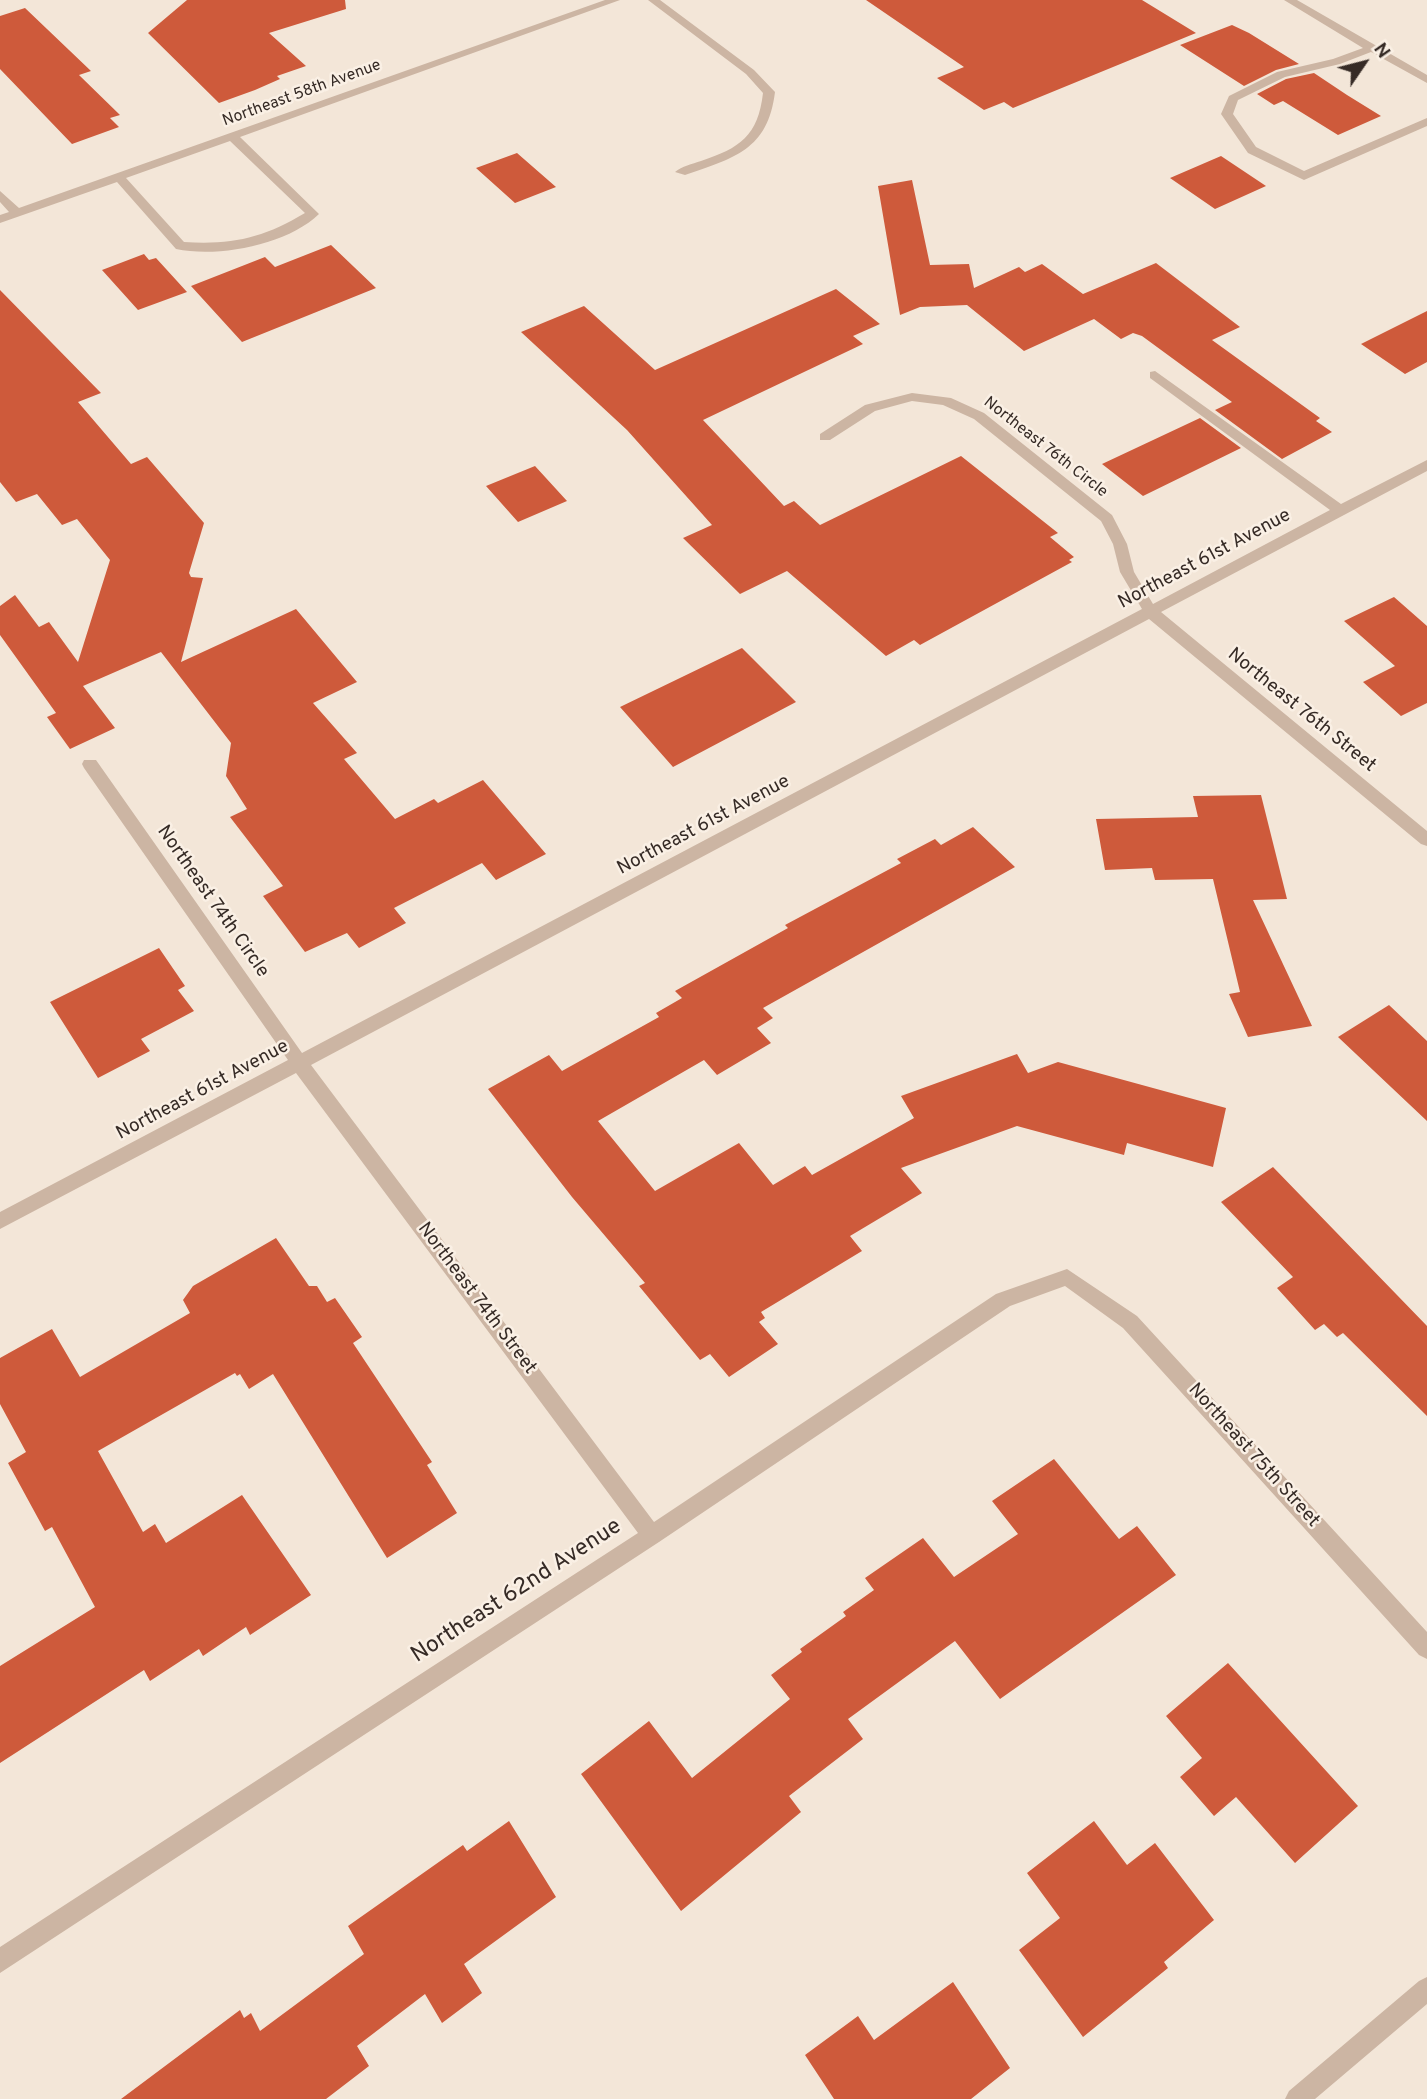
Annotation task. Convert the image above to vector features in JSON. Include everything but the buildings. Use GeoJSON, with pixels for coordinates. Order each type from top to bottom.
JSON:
{"type":"FeatureCollection","features":[{"type":"Feature","properties":{"kind":"street","name":"Northeast 58th Avenue"},"geometry":{"type":"LineString","coordinates":[[0,219],[615,0]]}},
{"type":"Feature","properties":{"kind":"street"},"geometry":{"type":"LineString","coordinates":[[653,0],[750,72],[769,93],[766,119],[746,148],[681,172]]}},
{"type":"Feature","properties":{"kind":"street"},"geometry":{"type":"LineString","coordinates":[[1289,0],[1427,80]]}},
{"type":"Feature","properties":{"kind":"street"},"geometry":{"type":"LineString","coordinates":[[1373,48],[1336,62],[1281,74],[1233,98],[1227,114],[1252,150],[1304,176],[1427,122]]}},
{"type":"Feature","properties":{"kind":"street"},"geometry":{"type":"LineString","coordinates":[[119,177],[180,246],[222,249],[274,237],[313,215],[232,136]]}},
{"type":"Feature","properties":{"kind":"street"},"geometry":{"type":"LineString","coordinates":[[0,195],[17,213]]}},
{"type":"Feature","properties":{"kind":"street"},"geometry":{"type":"LineString","coordinates":[[1155,375],[1341,511]]}},
{"type":"Feature","properties":{"kind":"street","name":"Northeast 76th Circle"},"geometry":{"type":"LineString","coordinates":[[825,438],[870,408],[912,397],[946,401],[979,416],[1107,518],[1120,544],[1127,572],[1151,612]]}},
{"type":"Feature","properties":{"kind":"street","name":"Northeast 61st Avenue"},"geometry":{"type":"LineString","coordinates":[[0,1221],[1427,465]]}},
{"type":"Feature","properties":{"kind":"street","name":"Northeast 76th Street"},"geometry":{"type":"LineString","coordinates":[[1151,612],[1427,840]]}},
{"type":"Feature","properties":{"kind":"street","name":"Northeast 74th Circle"},"geometry":{"type":"LineString","coordinates":[[90,764],[300,1064]]}},
{"type":"Feature","properties":{"kind":"street","name":"Northeast 74th Street"},"geometry":{"type":"LineString","coordinates":[[300,1064],[652,1535]]}},
{"type":"Feature","properties":{"kind":"street","name":"Northeast 62nd Avenue"},"geometry":{"type":"LineString","coordinates":[[0,1961],[652,1535],[1003,1300],[1067,1277]]}},
{"type":"Feature","properties":{"kind":"street","name":"Northeast 75th Street"},"geometry":{"type":"LineString","coordinates":[[1067,1277],[1130,1322],[1427,1648]]}},
{"type":"Feature","properties":{"kind":"street"},"geometry":{"type":"LineString","coordinates":[[1297,2099],[1427,1989]]}}]}
